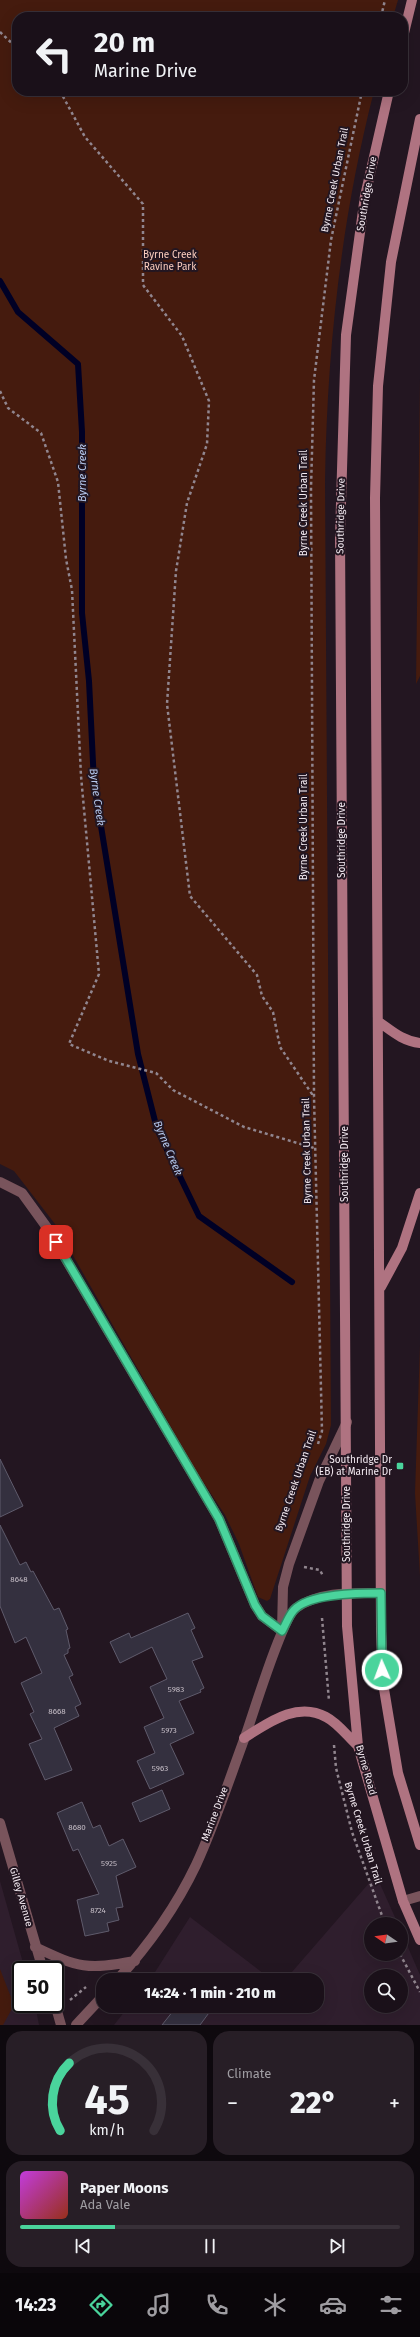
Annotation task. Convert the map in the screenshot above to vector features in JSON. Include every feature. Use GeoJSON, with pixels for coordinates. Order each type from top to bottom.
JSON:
{"type":"FeatureCollection","features":[{"type":"Feature","properties":{"kind":"main road"},"geometry":{"type":"LineString","coordinates":[[408,16],[412,0]]}},
{"type":"Feature","properties":{"kind":"main road","name":"Southridge Drive"},"geometry":{"type":"LineString","coordinates":[[348,1593],[340,545],[346,335],[365,196],[388,96]]}},
{"type":"Feature","properties":{"kind":"main road"},"geometry":{"type":"LineString","coordinates":[[420,119],[391,262],[378,386],[375,498],[381,1593],[383,1683],[398,1772],[420,1845]]}},
{"type":"Feature","properties":{"kind":"main road"},"geometry":{"type":"LineString","coordinates":[[379,1022],[399,1037],[420,1043]]}},
{"type":"Feature","properties":{"kind":"main road"},"geometry":{"type":"LineString","coordinates":[[380,1289],[402,1248],[420,1193]]}},
{"type":"Feature","properties":{"kind":"main road","name":"Byrne Road"},"geometry":{"type":"LineString","coordinates":[[348,1593],[348,1648],[358,1746],[403,1901],[420,1940]]}},
{"type":"Feature","properties":{"kind":"main road"},"geometry":{"type":"LineString","coordinates":[[244,1738],[278,1717],[306,1711],[326,1717],[358,1746]]}},
{"type":"Feature","properties":{"kind":"street"},"geometry":{"type":"LineString","coordinates":[[0,1182],[22,1193],[48,1229],[219,1519],[255,1605],[262,1616],[282,1631]]}},
{"type":"Feature","properties":{"kind":"street","name":"Marine Drive"},"geometry":{"type":"LineString","coordinates":[[282,1631],[283,1587],[289,1564],[319,1481],[347,1422]]}},
{"type":"Feature","properties":{"kind":"street","name":"Marine Drive"},"geometry":{"type":"LineString","coordinates":[[124,1973],[135,1961],[175,1903],[196,1865],[244,1738],[282,1631],[295,1609],[316,1599],[348,1593],[381,1593]]}},
{"type":"Feature","properties":{"kind":"street","name":"Gilley Avenue"},"geometry":{"type":"LineString","coordinates":[[0,1826],[40,1961]]}},
{"type":"Feature","properties":{"kind":"street"},"geometry":{"type":"LineString","coordinates":[[403,1901],[420,1896]]}},
{"type":"Feature","properties":{"kind":"street"},"geometry":{"type":"LineString","coordinates":[[35,1947],[64,1961],[86,1967],[102,1967],[135,1961]]}},
{"type":"Feature","properties":{"kind":"street"},"geometry":{"type":"LineString","coordinates":[[76,2025],[96,2004]]}},
{"type":"Feature","properties":{"kind":"street"},"geometry":{"type":"LineString","coordinates":[[58,2013],[61,2025]]}},
{"type":"Feature","properties":{"kind":"path"},"geometry":{"type":"LineString","coordinates":[[381,12],[385,0]]}},
{"type":"Feature","properties":{"kind":"path"},"geometry":{"type":"LineString","coordinates":[[0,32],[12,43]]}},
{"type":"Feature","properties":{"kind":"path"},"geometry":{"type":"LineString","coordinates":[[63,96],[85,137],[144,204],[143,285],[182,336],[209,401],[207,444],[187,503],[176,571],[167,704],[190,896],[257,975],[262,996],[273,1012],[280,1047],[314,1097]]}},
{"type":"Feature","properties":{"kind":"path","name":"Byrne Creek Urban Trail"},"geometry":{"type":"LineString","coordinates":[[317,1446],[322,1431],[314,1148],[311,488],[314,380],[330,240],[361,96]]}},
{"type":"Feature","properties":{"kind":"path"},"geometry":{"type":"LineString","coordinates":[[0,391],[8,408],[41,433],[58,482],[66,559],[72,590],[81,776],[99,974],[69,1044],[109,1061],[156,1073],[173,1090],[244,1127],[314,1148]]}},
{"type":"Feature","properties":{"kind":"path"},"geometry":{"type":"LineString","coordinates":[[302,1567],[320,1570],[323,1576]]}},
{"type":"Feature","properties":{"kind":"path"},"geometry":{"type":"LineString","coordinates":[[322,1618],[329,1702]]}},
{"type":"Feature","properties":{"kind":"path","name":"Byrne Creek Urban Trail"},"geometry":{"type":"LineString","coordinates":[[334,1745],[336,1768],[352,1832],[382,1917]]}},
{"type":"Feature","properties":{"kind":"path"},"geometry":{"type":"LineString","coordinates":[[404,1961],[420,1992]]}},
{"type":"Feature","properties":{"kind":"path"},"geometry":{"type":"LineString","coordinates":[[70,2000],[86,1987]]}},
{"type":"Feature","properties":{"kind":"shaded area"},"geometry":{"type":"Polygon","coordinates":[[[376,1875],[395,1917],[364,1917],[364,1961],[408,1961],[408,1947],[420,1975],[420,2025],[114,2025],[123,2013],[324,2013],[324,1973],[291,1973],[376,1875]]]}},
{"type":"Feature","properties":{"kind":"shaded area"},"geometry":{"type":"Polygon","coordinates":[[[0,1881],[22,1961],[12,1961],[12,2013],[37,2013],[39,2025],[0,2025],[0,1881]]]}},
{"type":"Feature","properties":{"kind":"shaded area"},"geometry":{"type":"Polygon","coordinates":[[[190,1917],[263,1973],[154,1973],[190,1917]]]}},
{"type":"Feature","properties":{"kind":"green space","name":"Byrne Creek Ravine Park"},"geometry":{"type":"Polygon","coordinates":[[[0,0],[398,0],[394,12],[12,12],[12,96],[373,96],[353,188],[338,285],[326,433],[325,482],[331,1425],[326,1444],[310,1476],[270,1599],[267,1601],[258,1597],[239,1544],[225,1515],[196,1471],[55,1224],[14,1171],[0,1164],[0,0]]]}},
{"type":"Feature","properties":{"kind":"green space"},"geometry":{"type":"Polygon","coordinates":[[[420,379],[420,676],[416,684],[420,379]]]}},
{"type":"Feature","properties":{"kind":"green space"},"geometry":{"type":"Polygon","coordinates":[[[420,1345],[420,1576],[415,1493],[420,1345]]]}},
{"type":"Feature","properties":{"kind":"green space"},"geometry":{"type":"Polygon","coordinates":[[[0,1969],[12,2000],[12,2009],[3,2025],[0,2025],[0,1969]]]}},
{"type":"Feature","properties":{"kind":"building"},"geometry":{"type":"Polygon","coordinates":[[[0,1459],[23,1506],[0,1517],[0,1459]]]}},
{"type":"Feature","properties":{"kind":"building"},"geometry":{"type":"Polygon","coordinates":[[[0,1525],[20,1565],[26,1562],[31,1572],[33,1571],[54,1610],[59,1608],[68,1629],[66,1630],[70,1648],[68,1649],[68,1653],[64,1655],[73,1675],[69,1677],[81,1704],[75,1707],[79,1716],[54,1728],[72,1770],[45,1780],[29,1744],[42,1739],[30,1714],[34,1712],[21,1683],[42,1673],[26,1637],[15,1643],[0,1606],[0,1525]]]}},
{"type":"Feature","properties":{"kind":"building"},"geometry":{"type":"Polygon","coordinates":[[[188,1613],[195,1628],[191,1630],[203,1657],[192,1661],[204,1688],[200,1690],[201,1692],[179,1701],[194,1733],[170,1744],[184,1774],[150,1789],[137,1761],[155,1753],[144,1727],[164,1718],[150,1687],[167,1679],[152,1647],[120,1663],[110,1642],[129,1633],[131,1638],[188,1613]]]}},
{"type":"Feature","properties":{"kind":"building"},"geometry":{"type":"Polygon","coordinates":[[[162,1790],[170,1809],[140,1822],[132,1803],[162,1790]]]}},
{"type":"Feature","properties":{"kind":"building"},"geometry":{"type":"Polygon","coordinates":[[[82,1802],[93,1828],[100,1825],[109,1846],[123,1839],[136,1867],[116,1876],[123,1907],[116,1908],[119,1920],[107,1923],[109,1931],[85,1936],[77,1900],[99,1894],[78,1849],[73,1851],[57,1813],[82,1802]]]}},
{"type":"Feature","properties":{"kind":"building"},"geometry":{"type":"Polygon","coordinates":[[[171,2013],[209,2013],[200,2025],[162,2025],[171,2013]]]}},
{"type":"Feature","properties":{"kind":"waterway","name":"Byrne Creek"},"geometry":{"type":"LineString","coordinates":[[0,281],[18,312],[78,364],[82,432],[82,613],[89,681],[94,783],[138,1054],[157,1129],[199,1216],[292,1282]]}},
{"type":"Feature","properties":{"kind":"place","name":"Southridge Dr (EB) at Marine Dr"},"geometry":{"type":"Point","coordinates":[400,1466]}},
{"type":"Feature","properties":{"kind":"route"},"geometry":{"type":"LineString","coordinates":[[56,1242],[219,1519],[255,1605],[262,1616],[282,1631],[295,1609],[316,1599],[348,1593],[381,1593],[382,1670]]}}]}
